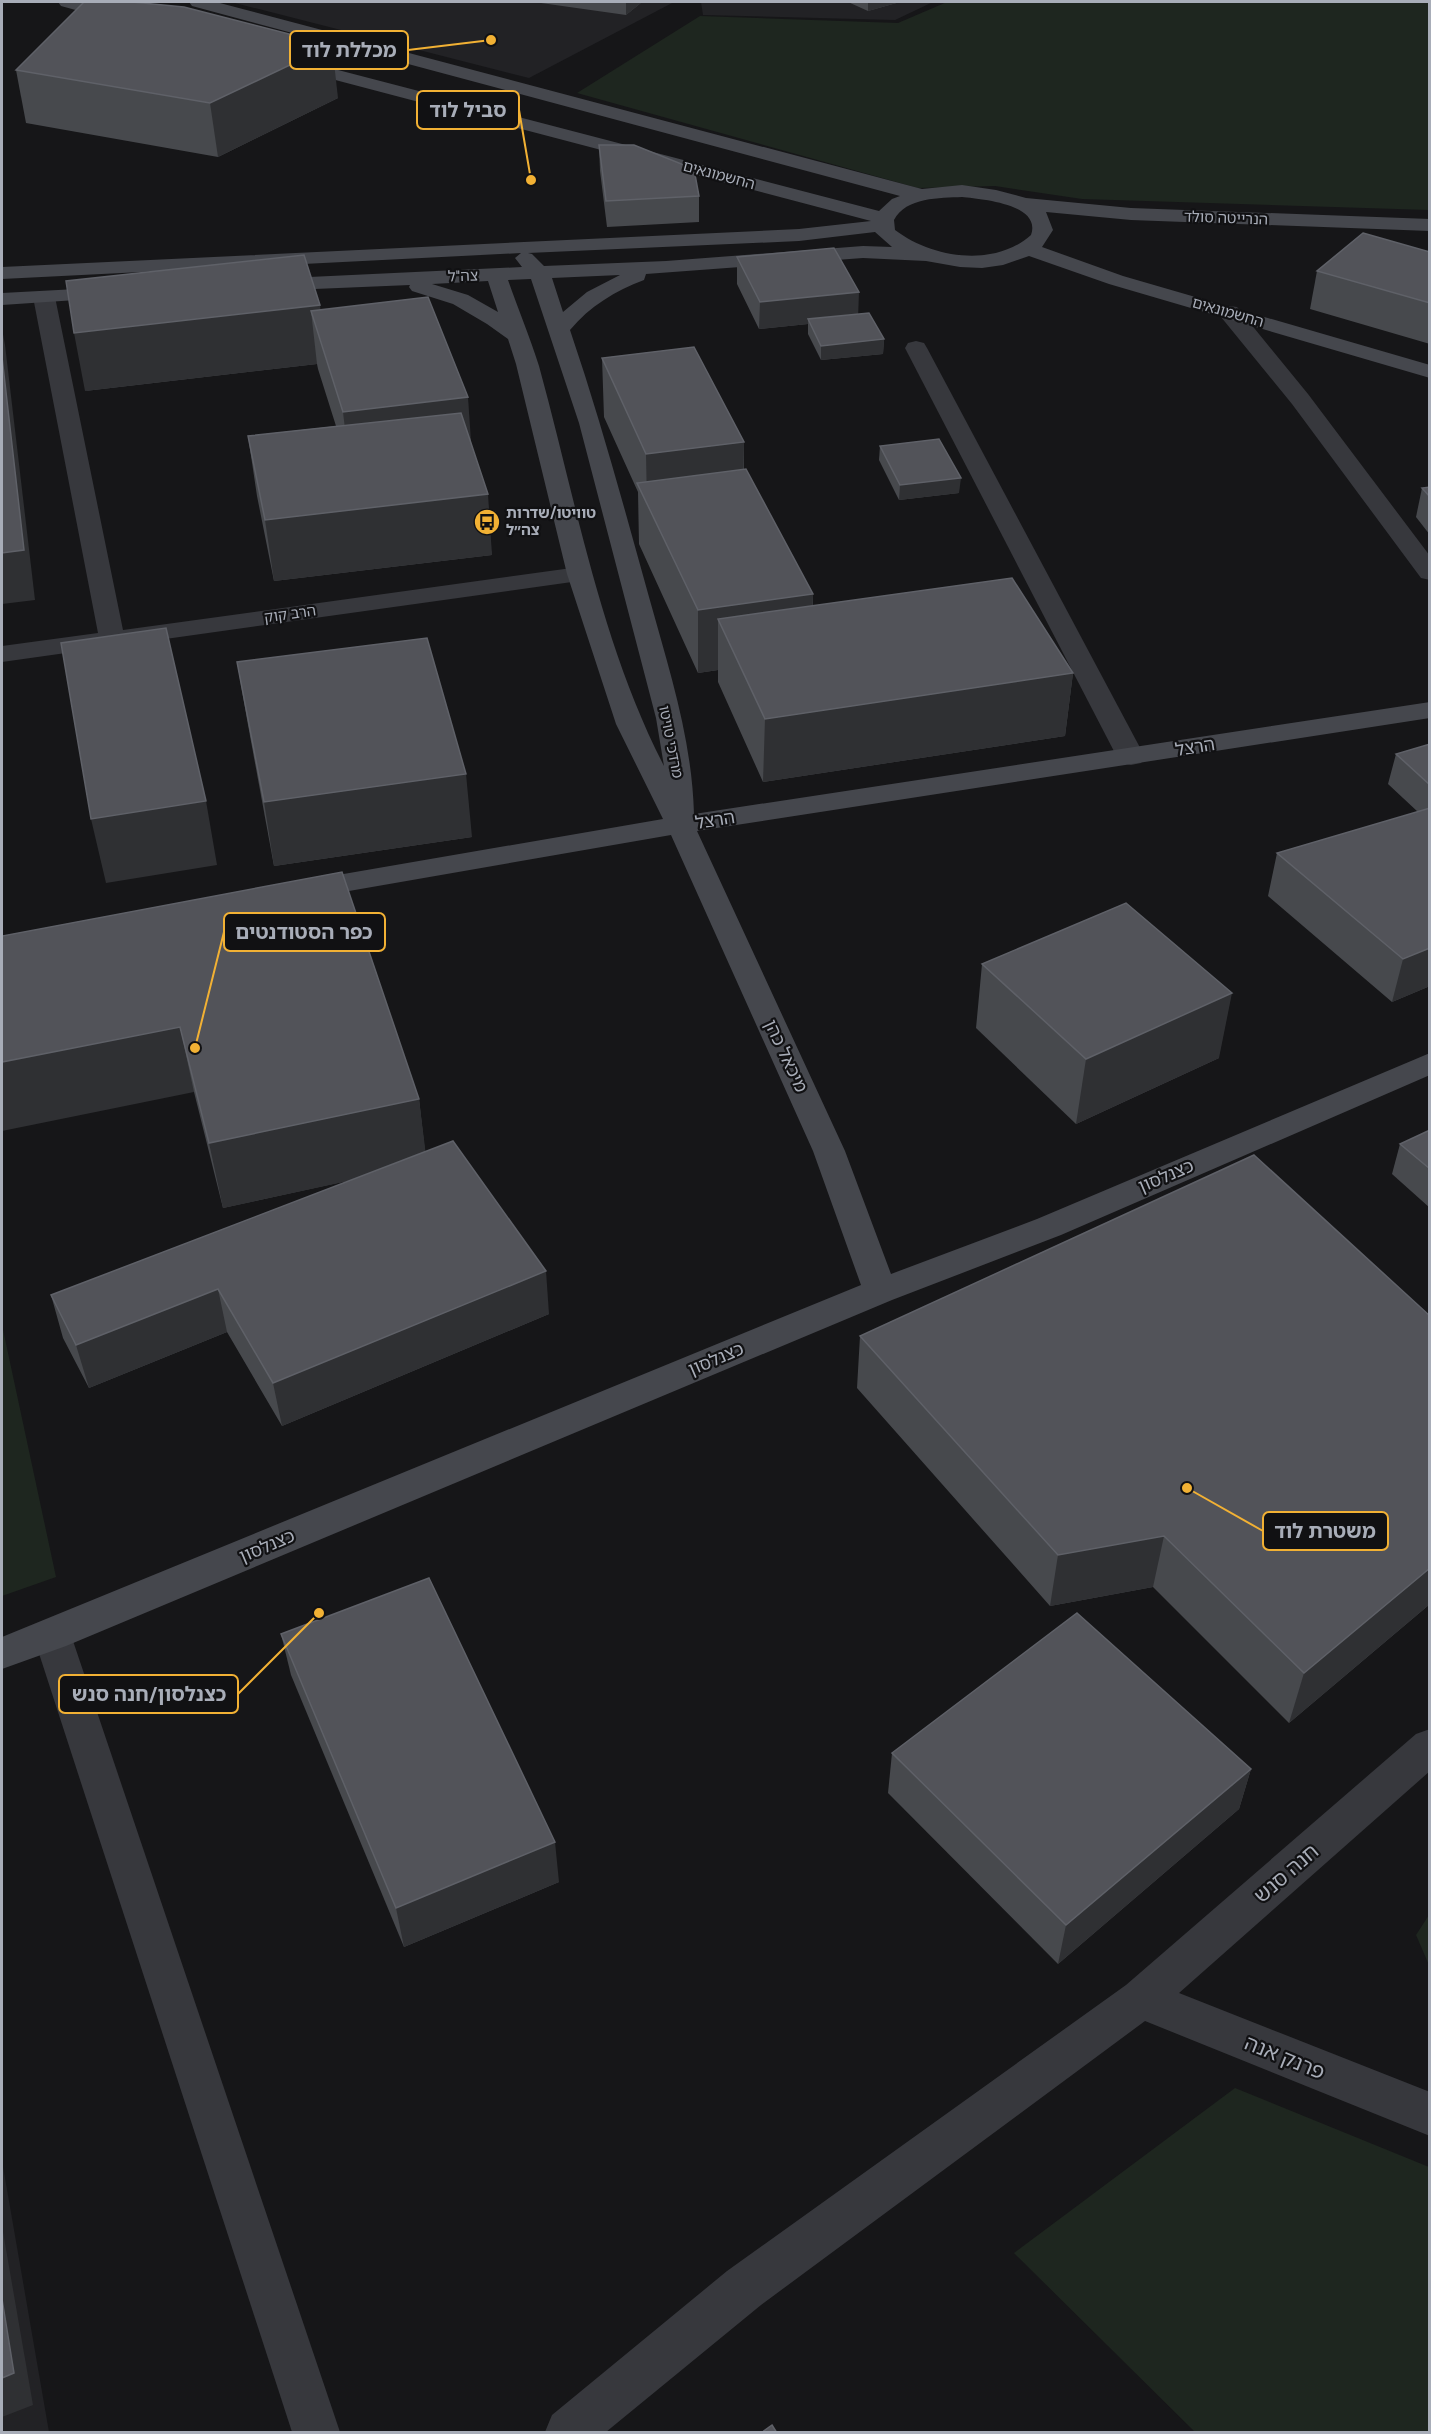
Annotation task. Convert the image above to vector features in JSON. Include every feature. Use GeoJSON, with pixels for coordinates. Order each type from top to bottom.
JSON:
{"type":"FeatureCollection","features":[{"type":"Feature","properties":{"kind":"street"},"geometry":{"type":"LineString","coordinates":[[67,2],[141,23]]}},
{"type":"Feature","properties":{"kind":"street","name":"החשמונאים"},"geometry":{"type":"LineString","coordinates":[[198,2],[920,195]]}},
{"type":"Feature","properties":{"kind":"street","name":"החשמונאים"},"geometry":{"type":"LineString","coordinates":[[280,60],[755,184],[884,221]]}},
{"type":"Feature","properties":{"kind":"street"},"geometry":{"type":"LineString","coordinates":[[727,238],[763,231],[786,216],[786,205],[780,198],[755,184]]}},
{"type":"Feature","properties":{"kind":"street","name":"הנרייטה סולד"},"geometry":{"type":"LineString","coordinates":[[920,195],[941,192],[984,193],[1022,204],[1131,214],[1430,225]]}},
{"type":"Feature","properties":{"kind":"street"},"geometry":{"type":"LineString","coordinates":[[920,195],[891,209],[884,221],[885,232],[894,241],[924,255],[968,261],[1011,256],[1028,249],[1038,241],[1043,231],[1042,222],[1022,204]]}},
{"type":"Feature","properties":{"kind":"street","name":"צה\"ל"},"geometry":{"type":"LineString","coordinates":[[2,273],[839,232],[884,221]]}},
{"type":"Feature","properties":{"kind":"street"},"geometry":{"type":"LineString","coordinates":[[496,275],[514,247]]}},
{"type":"Feature","properties":{"kind":"street","name":"מרדכי טויטו"},"geometry":{"type":"LineString","coordinates":[[514,247],[540,274],[590,423],[669,718],[679,775],[680,825]]}},
{"type":"Feature","properties":{"kind":"street","name":"החשמונאים"},"geometry":{"type":"LineString","coordinates":[[1028,249],[1116,280],[1430,372]]}},
{"type":"Feature","properties":{"kind":"street","name":"צה\"ל"},"geometry":{"type":"LineString","coordinates":[[244,286],[540,274],[863,252],[924,255]]}},
{"type":"Feature","properties":{"kind":"street"},"geometry":{"type":"LineString","coordinates":[[560,328],[574,310],[591,297],[614,285],[666,267]]}},
{"type":"Feature","properties":{"kind":"street","name":"מרדכי טויטו"},"geometry":{"type":"LineString","coordinates":[[496,275],[527,364],[579,574],[629,724],[680,825]]}},
{"type":"Feature","properties":{"kind":"street"},"geometry":{"type":"LineString","coordinates":[[361,280],[442,292],[473,304],[518,337]]}},
{"type":"Feature","properties":{"kind":"street"},"geometry":{"type":"LineString","coordinates":[[2,299],[138,292]]}},
{"type":"Feature","properties":{"kind":"street"},"geometry":{"type":"LineString","coordinates":[[44,297],[112,639]]}},
{"type":"Feature","properties":{"kind":"street"},"geometry":{"type":"LineString","coordinates":[[1229,312],[1300,399],[1430,573]]}},
{"type":"Feature","properties":{"kind":"street"},"geometry":{"type":"LineString","coordinates":[[916,348],[1131,757]]}},
{"type":"Feature","properties":{"kind":"street","name":"הרב קוק"},"geometry":{"type":"LineString","coordinates":[[2,654],[579,574]]}},
{"type":"Feature","properties":{"kind":"street","name":"הרצל"},"geometry":{"type":"LineString","coordinates":[[282,893],[680,825],[1430,710]]}},
{"type":"Feature","properties":{"kind":"street","name":"מיכאל כהן"},"geometry":{"type":"LineString","coordinates":[[680,825],[830,1151],[880,1291]]}},
{"type":"Feature","properties":{"kind":"street","name":"כצנלסון"},"geometry":{"type":"LineString","coordinates":[[2,1653],[52,1635],[880,1291],[1049,1227],[1430,1062]]}},
{"type":"Feature","properties":{"kind":"street"},"geometry":{"type":"LineString","coordinates":[[52,1635],[316,2433]]}},
{"type":"Feature","properties":{"kind":"street","name":"חנה סנש"},"geometry":{"type":"LineString","coordinates":[[569,2433],[744,2288],[1141,1999],[1430,1746]]}},
{"type":"Feature","properties":{"kind":"street","name":"פרנק אנה"},"geometry":{"type":"LineString","coordinates":[[1141,1999],[1430,2114]]}},
{"type":"Feature","properties":{"kind":"shaded area"},"geometry":{"type":"Polygon","coordinates":[[[231,2],[674,2],[529,78],[231,2]]]}},
{"type":"Feature","properties":{"kind":"shaded area"},"geometry":{"type":"Polygon","coordinates":[[[701,2],[933,2],[895,20],[703,15],[701,2]]]}},
{"type":"Feature","properties":{"kind":"shaded area"},"geometry":{"type":"Polygon","coordinates":[[[947,2],[1429,2],[1429,210],[1082,199],[995,186],[918,188],[577,93],[700,16],[898,23],[947,2]]]}},
{"type":"Feature","properties":{"kind":"shaded area"},"geometry":{"type":"Polygon","coordinates":[[[2,1325],[56,1577],[2,1596],[2,1325]]]}},
{"type":"Feature","properties":{"kind":"shaded area"},"geometry":{"type":"Polygon","coordinates":[[[1429,1915],[1429,1965],[1416,1935],[1429,1915]]]}},
{"type":"Feature","properties":{"kind":"shaded area"},"geometry":{"type":"Polygon","coordinates":[[[1235,2088],[1429,2167],[1429,2432],[1195,2432],[1014,2253],[1235,2088]]]}},
{"type":"Feature","properties":{"kind":"shaded area"},"geometry":{"type":"Polygon","coordinates":[[[2,2161],[9,2201],[49,2432],[2,2432],[2,2161]]]}},
{"type":"Feature","properties":{"kind":"building"},"geometry":{"type":"Polygon","coordinates":[[[84,2],[132,2],[184,7],[332,45],[210,103],[16,70],[84,2]]]}},
{"type":"Feature","properties":{"kind":"building"},"geometry":{"type":"Polygon","coordinates":[[[599,145],[634,145],[694,169],[699,196],[606,201],[599,145]]]}},
{"type":"Feature","properties":{"kind":"building"},"geometry":{"type":"Polygon","coordinates":[[[1363,233],[1430,252],[1430,303],[1317,271],[1363,233]]]}},
{"type":"Feature","properties":{"kind":"building"},"geometry":{"type":"Polygon","coordinates":[[[834,248],[859,292],[760,302],[737,257],[834,248]]]}},
{"type":"Feature","properties":{"kind":"building"},"geometry":{"type":"Polygon","coordinates":[[[304,255],[320,305],[74,333],[66,281],[304,255]]]}},
{"type":"Feature","properties":{"kind":"building"},"geometry":{"type":"Polygon","coordinates":[[[428,297],[468,397],[343,412],[311,311],[428,297]]]}},
{"type":"Feature","properties":{"kind":"building"},"geometry":{"type":"Polygon","coordinates":[[[869,313],[884,339],[821,346],[808,319],[869,313]]]}},
{"type":"Feature","properties":{"kind":"building"},"geometry":{"type":"Polygon","coordinates":[[[694,347],[744,442],[646,454],[602,358],[694,347]]]}},
{"type":"Feature","properties":{"kind":"building"},"geometry":{"type":"Polygon","coordinates":[[[2,357],[24,550],[2,553],[2,357]]]}},
{"type":"Feature","properties":{"kind":"building"},"geometry":{"type":"Polygon","coordinates":[[[461,413],[488,494],[265,520],[248,436],[461,413]]]}},
{"type":"Feature","properties":{"kind":"building"},"geometry":{"type":"Polygon","coordinates":[[[939,439],[961,478],[900,485],[880,446],[939,439]]]}},
{"type":"Feature","properties":{"kind":"building"},"geometry":{"type":"Polygon","coordinates":[[[746,469],[813,594],[698,610],[637,483],[746,469]]]}},
{"type":"Feature","properties":{"kind":"building"},"geometry":{"type":"Polygon","coordinates":[[[1430,487],[1430,497],[1422,488],[1430,487]]]}},
{"type":"Feature","properties":{"kind":"building"},"geometry":{"type":"Polygon","coordinates":[[[1012,578],[1073,673],[765,719],[718,619],[1012,578]]]}},
{"type":"Feature","properties":{"kind":"building"},"geometry":{"type":"Polygon","coordinates":[[[166,628],[206,801],[91,819],[61,643],[166,628]]]}},
{"type":"Feature","properties":{"kind":"building"},"geometry":{"type":"Polygon","coordinates":[[[427,638],[466,774],[264,802],[237,662],[427,638]]]}},
{"type":"Feature","properties":{"kind":"building"},"geometry":{"type":"Polygon","coordinates":[[[1430,744],[1430,785],[1396,754],[1430,744]]]}},
{"type":"Feature","properties":{"kind":"building"},"geometry":{"type":"Polygon","coordinates":[[[1430,808],[1430,948],[1403,959],[1277,853],[1430,808]]]}},
{"type":"Feature","properties":{"kind":"building"},"geometry":{"type":"Polygon","coordinates":[[[342,872],[419,1099],[209,1143],[180,1027],[2,1062],[2,936],[342,872]]]}},
{"type":"Feature","properties":{"kind":"building"},"geometry":{"type":"Polygon","coordinates":[[[1126,903],[1232,993],[1086,1059],[982,964],[1126,903]]]}},
{"type":"Feature","properties":{"kind":"building"},"geometry":{"type":"Polygon","coordinates":[[[1430,1130],[1430,1169],[1400,1144],[1430,1130]]]}},
{"type":"Feature","properties":{"kind":"building"},"geometry":{"type":"Polygon","coordinates":[[[453,1141],[546,1271],[273,1383],[218,1289],[76,1345],[51,1295],[453,1141]]]}},
{"type":"Feature","properties":{"kind":"building"},"geometry":{"type":"Polygon","coordinates":[[[1254,1155],[1430,1316],[1430,1568],[1304,1673],[1164,1536],[1058,1555],[860,1336],[1254,1155]]]}},
{"type":"Feature","properties":{"kind":"building"},"geometry":{"type":"Polygon","coordinates":[[[429,1578],[555,1842],[396,1908],[281,1634],[429,1578]]]}},
{"type":"Feature","properties":{"kind":"building"},"geometry":{"type":"Polygon","coordinates":[[[1077,1613],[1251,1769],[1066,1925],[892,1753],[1077,1613]]]}},
{"type":"Feature","properties":{"kind":"building"},"geometry":{"type":"Polygon","coordinates":[[[2,2299],[14,2373],[2,2378],[2,2299]]]}},
{"type":"Feature","properties":{"kind":"building"},"geometry":{"type":"Polygon","coordinates":[[[772,2425],[777,2433],[761,2433],[772,2425]]]}},
{"type":"Feature","properties":{"kind":"place","name":"מכללת לוד"},"geometry":{"type":"Point","coordinates":[491,40]}},
{"type":"Feature","properties":{"kind":"place","name":"סביל לוד"},"geometry":{"type":"Point","coordinates":[531,180]}},
{"type":"Feature","properties":{"kind":"place","name":"טוויטו/שדרות צה״ל"},"geometry":{"type":"Point","coordinates":[487,522]}},
{"type":"Feature","properties":{"kind":"place","name":"כפר הסטודנטים"},"geometry":{"type":"Point","coordinates":[195,1048]}},
{"type":"Feature","properties":{"kind":"place","name":"משטרת לוד"},"geometry":{"type":"Point","coordinates":[1187,1488]}},
{"type":"Feature","properties":{"kind":"place","name":"כצנלסון/חנה סנש"},"geometry":{"type":"Point","coordinates":[319,1613]}}]}
